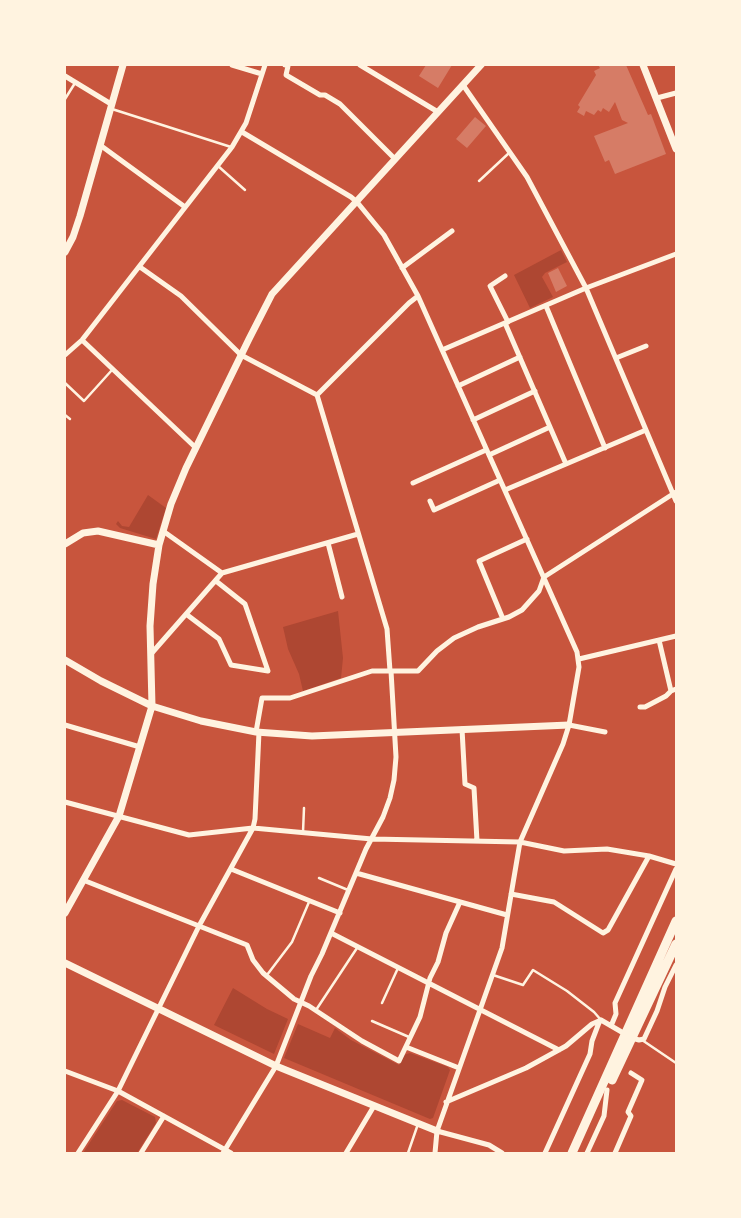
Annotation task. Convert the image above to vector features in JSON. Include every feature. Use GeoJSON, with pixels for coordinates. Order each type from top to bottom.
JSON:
{"type":"FeatureCollection","features":[{"type":"Feature","properties":{"kind":"highway"},"geometry":{"type":"LineString","coordinates":[[572,1153],[596,1116],[633,1037],[676,920]]}},
{"type":"Feature","properties":{"kind":"highway"},"geometry":{"type":"LineString","coordinates":[[578,1153],[676,944]]}},
{"type":"Feature","properties":{"kind":"street"},"geometry":{"type":"LineString","coordinates":[[65,252],[74,237],[123,65]]}},
{"type":"Feature","properties":{"kind":"street"},"geometry":{"type":"LineString","coordinates":[[232,65],[262,74]]}},
{"type":"Feature","properties":{"kind":"street"},"geometry":{"type":"LineString","coordinates":[[65,355],[82,340],[232,147],[242,132],[264,65]]}},
{"type":"Feature","properties":{"kind":"street"},"geometry":{"type":"LineString","coordinates":[[285,65],[288,66],[286,75],[320,95],[325,95],[340,104],[395,159]]}},
{"type":"Feature","properties":{"kind":"street"},"geometry":{"type":"LineString","coordinates":[[360,65],[438,112]]}},
{"type":"Feature","properties":{"kind":"street"},"geometry":{"type":"LineString","coordinates":[[65,913],[119,816],[152,706],[150,655],[151,599],[160,545],[176,491],[196,448],[272,294],[481,65]]}},
{"type":"Feature","properties":{"kind":"street"},"geometry":{"type":"LineString","coordinates":[[643,65],[658,98],[676,149]]}},
{"type":"Feature","properties":{"kind":"street"},"geometry":{"type":"LineString","coordinates":[[65,76],[111,106]]}},
{"type":"Feature","properties":{"kind":"street"},"geometry":{"type":"LineString","coordinates":[[463,85],[527,177],[586,288],[675,494],[676,501]]}},
{"type":"Feature","properties":{"kind":"street"},"geometry":{"type":"LineString","coordinates":[[658,98],[676,93]]}},
{"type":"Feature","properties":{"kind":"street"},"geometry":{"type":"LineString","coordinates":[[242,132],[356,202],[384,235],[418,296],[578,652],[576,692],[569,725],[563,744],[520,842],[502,948],[446,1102],[437,1131],[435,1153]]}},
{"type":"Feature","properties":{"kind":"street"},"geometry":{"type":"LineString","coordinates":[[100,145],[185,207]]}},
{"type":"Feature","properties":{"kind":"street"},"geometry":{"type":"LineString","coordinates":[[402,268],[452,231]]}},
{"type":"Feature","properties":{"kind":"street"},"geometry":{"type":"LineString","coordinates":[[442,350],[586,288],[676,254]]}},
{"type":"Feature","properties":{"kind":"street"},"geometry":{"type":"LineString","coordinates":[[65,1071],[118,1092],[226,1152],[276,1066],[311,976],[383,817],[394,780],[396,757],[387,629],[317,395],[242,355],[181,296],[140,267]]}},
{"type":"Feature","properties":{"kind":"street"},"geometry":{"type":"LineString","coordinates":[[505,276],[490,286],[566,464]]}},
{"type":"Feature","properties":{"kind":"street"},"geometry":{"type":"LineString","coordinates":[[317,395],[418,296]]}},
{"type":"Feature","properties":{"kind":"street"},"geometry":{"type":"LineString","coordinates":[[546,306],[605,448]]}},
{"type":"Feature","properties":{"kind":"street"},"geometry":{"type":"LineString","coordinates":[[82,340],[196,448]]}},
{"type":"Feature","properties":{"kind":"street"},"geometry":{"type":"LineString","coordinates":[[616,358],[646,346]]}},
{"type":"Feature","properties":{"kind":"street"},"geometry":{"type":"LineString","coordinates":[[458,386],[520,357]]}},
{"type":"Feature","properties":{"kind":"street"},"geometry":{"type":"LineString","coordinates":[[473,420],[534,392]]}},
{"type":"Feature","properties":{"kind":"street"},"geometry":{"type":"LineString","coordinates":[[413,483],[550,427]]}},
{"type":"Feature","properties":{"kind":"street"},"geometry":{"type":"LineString","coordinates":[[505,490],[646,430]]}},
{"type":"Feature","properties":{"kind":"street"},"geometry":{"type":"LineString","coordinates":[[430,501],[434,510],[500,480]]}},
{"type":"Feature","properties":{"kind":"street"},"geometry":{"type":"LineString","coordinates":[[262,698],[290,698],[372,671],[418,671],[436,650],[454,638],[522,610],[538,591],[544,576],[675,494]]}},
{"type":"Feature","properties":{"kind":"street"},"geometry":{"type":"LineString","coordinates":[[65,544],[78,535],[98,531],[160,545]]}},
{"type":"Feature","properties":{"kind":"street"},"geometry":{"type":"LineString","coordinates":[[163,531],[222,573]]}},
{"type":"Feature","properties":{"kind":"street"},"geometry":{"type":"LineString","coordinates":[[150,655],[222,573],[358,534]]}},
{"type":"Feature","properties":{"kind":"street"},"geometry":{"type":"LineString","coordinates":[[503,619],[479,561],[527,539]]}},
{"type":"Feature","properties":{"kind":"street"},"geometry":{"type":"LineString","coordinates":[[328,543],[342,597]]}},
{"type":"Feature","properties":{"kind":"street"},"geometry":{"type":"LineString","coordinates":[[186,614],[219,639],[231,665],[268,671],[245,604],[216,581]]}},
{"type":"Feature","properties":{"kind":"street"},"geometry":{"type":"LineString","coordinates":[[579,659],[676,636]]}},
{"type":"Feature","properties":{"kind":"street"},"geometry":{"type":"LineString","coordinates":[[640,707],[645,707],[674,690],[659,640]]}},
{"type":"Feature","properties":{"kind":"street"},"geometry":{"type":"LineString","coordinates":[[65,660],[101,681],[152,706],[202,721],[258,732],[312,736],[569,725],[605,732]]}},
{"type":"Feature","properties":{"kind":"street"},"geometry":{"type":"LineString","coordinates":[[262,677],[263,671]]}},
{"type":"Feature","properties":{"kind":"street"},"geometry":{"type":"LineString","coordinates":[[78,1153],[118,1092],[199,926],[254,828],[256,819],[261,692]]}},
{"type":"Feature","properties":{"kind":"street"},"geometry":{"type":"LineString","coordinates":[[65,725],[140,747]]}},
{"type":"Feature","properties":{"kind":"street"},"geometry":{"type":"LineString","coordinates":[[462,729],[465,784],[474,788],[477,841]]}},
{"type":"Feature","properties":{"kind":"street"},"geometry":{"type":"LineString","coordinates":[[65,802],[188,835],[254,828],[372,839],[520,842],[564,851],[607,849],[649,856],[676,864]]}},
{"type":"Feature","properties":{"kind":"street"},"geometry":{"type":"LineString","coordinates":[[511,894],[554,902],[603,933],[608,930],[649,856]]}},
{"type":"Feature","properties":{"kind":"street"},"geometry":{"type":"LineString","coordinates":[[231,869],[340,913]]}},
{"type":"Feature","properties":{"kind":"street"},"geometry":{"type":"LineString","coordinates":[[611,1026],[616,1014],[614,1003],[676,869]]}},
{"type":"Feature","properties":{"kind":"street"},"geometry":{"type":"LineString","coordinates":[[356,873],[507,915]]}},
{"type":"Feature","properties":{"kind":"street"},"geometry":{"type":"LineString","coordinates":[[83,880],[247,945],[253,960],[266,976],[294,999],[398,1061],[420,1016],[446,933],[460,902]]}},
{"type":"Feature","properties":{"kind":"street"},"geometry":{"type":"LineString","coordinates":[[331,933],[560,1050]]}},
{"type":"Feature","properties":{"kind":"street"},"geometry":{"type":"LineString","coordinates":[[65,963],[159,1007],[276,1066],[418,1124],[489,1145],[502,1153]]}},
{"type":"Feature","properties":{"kind":"street"},"geometry":{"type":"LineString","coordinates":[[601,1020],[633,1037],[645,1037],[676,965]]}},
{"type":"Feature","properties":{"kind":"street"},"geometry":{"type":"LineString","coordinates":[[668,983],[676,980]]}},
{"type":"Feature","properties":{"kind":"street"},"geometry":{"type":"LineString","coordinates":[[446,1102],[526,1068],[560,1050],[601,1020]]}},
{"type":"Feature","properties":{"kind":"street"},"geometry":{"type":"LineString","coordinates":[[545,1153],[590,1054],[592,1041],[601,1020]]}},
{"type":"Feature","properties":{"kind":"street"},"geometry":{"type":"LineString","coordinates":[[406,1047],[459,1068]]}},
{"type":"Feature","properties":{"kind":"street"},"geometry":{"type":"LineString","coordinates":[[615,1153],[631,1116],[628,1112],[642,1080],[630,1073]]}},
{"type":"Feature","properties":{"kind":"street"},"geometry":{"type":"LineString","coordinates":[[346,1153],[374,1106]]}},
{"type":"Feature","properties":{"kind":"street"},"geometry":{"type":"LineString","coordinates":[[141,1153],[164,1116]]}},
{"type":"Feature","properties":{"kind":"street"},"geometry":{"type":"LineString","coordinates":[[587,1153],[596,1116]]}},
{"type":"Feature","properties":{"kind":"lane"},"geometry":{"type":"LineString","coordinates":[[65,99],[76,82]]}},
{"type":"Feature","properties":{"kind":"lane"},"geometry":{"type":"LineString","coordinates":[[111,106],[232,147]]}},
{"type":"Feature","properties":{"kind":"lane"},"geometry":{"type":"LineString","coordinates":[[479,181],[510,152]]}},
{"type":"Feature","properties":{"kind":"lane"},"geometry":{"type":"LineString","coordinates":[[218,166],[245,190]]}},
{"type":"Feature","properties":{"kind":"lane"},"geometry":{"type":"LineString","coordinates":[[65,383],[84,401],[113,369]]}},
{"type":"Feature","properties":{"kind":"lane"},"geometry":{"type":"LineString","coordinates":[[65,415],[70,419]]}},
{"type":"Feature","properties":{"kind":"lane"},"geometry":{"type":"LineString","coordinates":[[303,833],[304,808]]}},
{"type":"Feature","properties":{"kind":"lane"},"geometry":{"type":"LineString","coordinates":[[319,878],[349,890]]}},
{"type":"Feature","properties":{"kind":"lane"},"geometry":{"type":"LineString","coordinates":[[266,976],[292,942],[309,900]]}},
{"type":"Feature","properties":{"kind":"lane"},"geometry":{"type":"LineString","coordinates":[[316,1011],[358,947]]}},
{"type":"Feature","properties":{"kind":"lane"},"geometry":{"type":"LineString","coordinates":[[382,1003],[398,967]]}},
{"type":"Feature","properties":{"kind":"lane"},"geometry":{"type":"LineString","coordinates":[[492,974],[523,986],[532,970],[567,991],[594,1012],[601,1020]]}},
{"type":"Feature","properties":{"kind":"lane"},"geometry":{"type":"LineString","coordinates":[[372,1021],[410,1037]]}},
{"type":"Feature","properties":{"kind":"lane"},"geometry":{"type":"LineString","coordinates":[[633,1037],[676,1063]]}},
{"type":"Feature","properties":{"kind":"lane"},"geometry":{"type":"LineString","coordinates":[[408,1153],[418,1124]]}},
{"type":"Feature","properties":{"kind":"shaded area"},"geometry":{"type":"Polygon","coordinates":[[[561,250],[567,262],[545,273],[542,277],[553,297],[530,308],[514,275],[561,250]]]}},
{"type":"Feature","properties":{"kind":"shaded area"},"geometry":{"type":"Polygon","coordinates":[[[148,495],[166,508],[156,539],[120,528],[116,524],[118,521],[122,526],[129,527],[148,495]]]}},
{"type":"Feature","properties":{"kind":"shaded area"},"geometry":{"type":"Polygon","coordinates":[[[338,611],[343,658],[341,678],[303,691],[299,674],[288,649],[283,627],[338,611]]]}},
{"type":"Feature","properties":{"kind":"shaded area"},"geometry":{"type":"Polygon","coordinates":[[[233,988],[267,1009],[288,1019],[274,1054],[214,1025],[233,988]]]}},
{"type":"Feature","properties":{"kind":"shaded area"},"geometry":{"type":"Polygon","coordinates":[[[298,1024],[330,1038],[335,1028],[351,1040],[399,1065],[404,1055],[410,1053],[448,1067],[450,1070],[433,1118],[430,1119],[284,1058],[298,1024]]]}},
{"type":"Feature","properties":{"kind":"shaded area"},"geometry":{"type":"Polygon","coordinates":[[[122,1100],[155,1117],[156,1123],[137,1153],[83,1153],[117,1101],[122,1100]]]}},
{"type":"Feature","properties":{"kind":"building"},"geometry":{"type":"Polygon","coordinates":[[[426,65],[452,65],[438,88],[419,76],[426,65]]]}},
{"type":"Feature","properties":{"kind":"building"},"geometry":{"type":"Polygon","coordinates":[[[598,65],[626,65],[648,115],[651,114],[666,154],[615,174],[609,160],[605,162],[594,136],[628,123],[622,120],[615,102],[609,112],[603,108],[601,112],[598,110],[594,115],[586,111],[584,116],[577,112],[580,107],[578,105],[596,75],[594,71],[600,68],[598,65]]]}},
{"type":"Feature","properties":{"kind":"building"},"geometry":{"type":"Polygon","coordinates":[[[475,117],[486,126],[467,148],[456,139],[475,117]]]}},
{"type":"Feature","properties":{"kind":"building"},"geometry":{"type":"Polygon","coordinates":[[[558,268],[567,286],[556,292],[548,273],[558,268]]]}}]}
